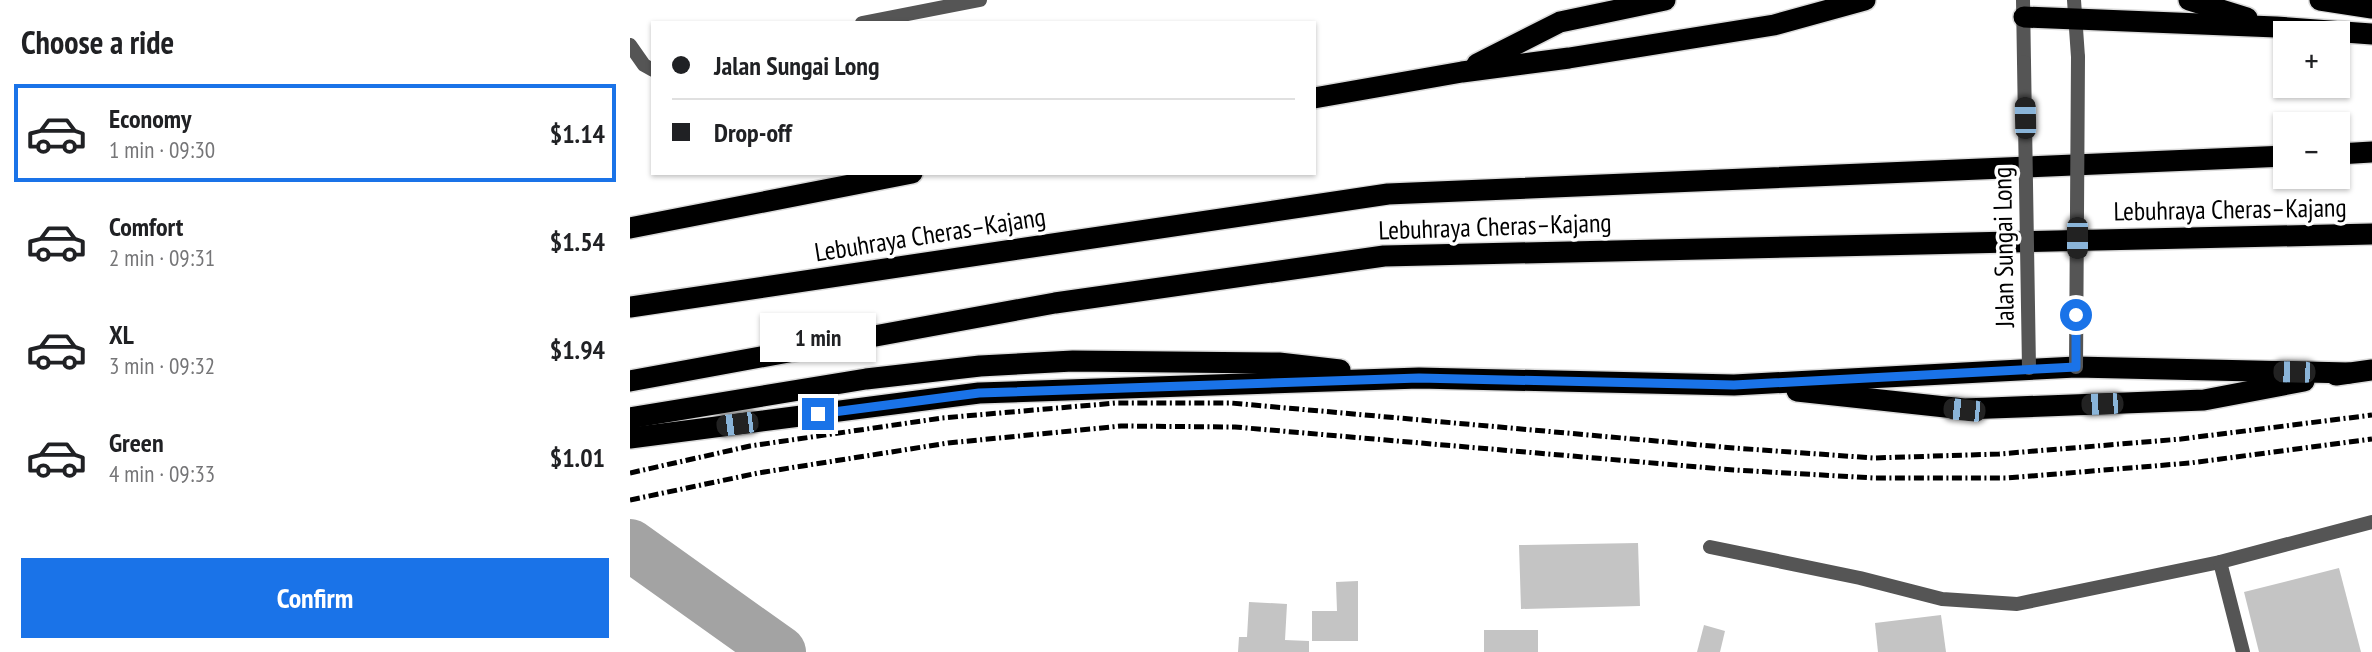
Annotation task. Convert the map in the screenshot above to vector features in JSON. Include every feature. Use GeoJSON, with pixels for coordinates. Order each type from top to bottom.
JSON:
{"type":"FeatureCollection","features":[{"type":"Feature","properties":{"kind":"highway"},"geometry":{"type":"LineString","coordinates":[[1461,72],[1560,22],[1665,0]]}},
{"type":"Feature","properties":{"kind":"highway"},"geometry":{"type":"LineString","coordinates":[[1316,98],[1461,72],[1569,58],[1774,25],[1865,0]]}},
{"type":"Feature","properties":{"kind":"highway"},"geometry":{"type":"LineString","coordinates":[[2189,0],[2273,26]]}},
{"type":"Feature","properties":{"kind":"highway"},"geometry":{"type":"LineString","coordinates":[[2320,0],[2372,8]]}},
{"type":"Feature","properties":{"kind":"highway"},"geometry":{"type":"LineString","coordinates":[[2023,9],[2074,10],[2273,27]]}},
{"type":"Feature","properties":{"kind":"highway"},"geometry":{"type":"LineString","coordinates":[[2350,32],[2372,34]]}},
{"type":"Feature","properties":{"kind":"highway","name":"Lebuhraya Cheras–Kajang"},"geometry":{"type":"LineString","coordinates":[[2350,153],[2372,152]]}},
{"type":"Feature","properties":{"kind":"highway","name":"Lebuhraya Cheras–Kajang"},"geometry":{"type":"LineString","coordinates":[[630,307],[1388,194],[2273,157]]}},
{"type":"Feature","properties":{"kind":"highway"},"geometry":{"type":"LineString","coordinates":[[630,228],[902,175]]}},
{"type":"Feature","properties":{"kind":"highway","name":"Lebuhraya Cheras–Kajang"},"geometry":{"type":"LineString","coordinates":[[630,381],[1055,303],[1384,256],[2372,234]]}},
{"type":"Feature","properties":{"kind":"highway"},"geometry":{"type":"LineString","coordinates":[[630,418],[866,379],[980,366],[1073,361],[1279,363],[1419,378]]}},
{"type":"Feature","properties":{"kind":"highway"},"geometry":{"type":"LineString","coordinates":[[630,438],[979,393],[1419,378],[1734,385],[2076,367],[2349,373]]}},
{"type":"Feature","properties":{"kind":"highway"},"geometry":{"type":"LineString","coordinates":[[1734,385],[1964,410],[2204,400],[2372,370]]}},
{"type":"Feature","properties":{"kind":"street"},"geometry":{"type":"LineString","coordinates":[[874,21],[981,0]]}},
{"type":"Feature","properties":{"kind":"street","name":"Jalan Sungai Long"},"geometry":{"type":"LineString","coordinates":[[2023,9],[2029,368]]}},
{"type":"Feature","properties":{"kind":"street"},"geometry":{"type":"LineString","coordinates":[[2074,10],[2078,57],[2076,367]]}},
{"type":"Feature","properties":{"kind":"street"},"geometry":{"type":"LineString","coordinates":[[630,45],[644,65],[651,69]]}},
{"type":"Feature","properties":{"kind":"street"},"geometry":{"type":"LineString","coordinates":[[831,190],[850,175]]}},
{"type":"Feature","properties":{"kind":"street"},"geometry":{"type":"LineString","coordinates":[[1710,547],[1860,578],[1942,599],[2017,604],[2220,562],[2372,522]]}},
{"type":"Feature","properties":{"kind":"street"},"geometry":{"type":"LineString","coordinates":[[2220,562],[2242,652]]}},
{"type":"Feature","properties":{"kind":"building"},"geometry":{"type":"Polygon","coordinates":[[[1638,543],[1640,606],[1521,609],[1519,545],[1638,543]]]}},
{"type":"Feature","properties":{"kind":"building"},"geometry":{"type":"Polygon","coordinates":[[[2339,568],[2361,652],[2259,652],[2244,592],[2339,568]]]}},
{"type":"Feature","properties":{"kind":"building"},"geometry":{"type":"Polygon","coordinates":[[[1358,581],[1358,641],[1312,641],[1312,611],[1337,611],[1336,582],[1358,581]]]}},
{"type":"Feature","properties":{"kind":"building"},"geometry":{"type":"Polygon","coordinates":[[[1249,602],[1287,604],[1285,640],[1309,641],[1309,652],[1238,652],[1239,637],[1247,637],[1249,602]]]}},
{"type":"Feature","properties":{"kind":"building"},"geometry":{"type":"Polygon","coordinates":[[[1941,615],[1946,652],[1878,652],[1875,623],[1941,615]]]}},
{"type":"Feature","properties":{"kind":"building"},"geometry":{"type":"Polygon","coordinates":[[[1704,625],[1725,631],[1720,652],[1697,652],[1704,625]]]}},
{"type":"Feature","properties":{"kind":"building"},"geometry":{"type":"Polygon","coordinates":[[[1484,630],[1538,630],[1538,652],[1484,652],[1484,630]]]}},
{"type":"Feature","properties":{"kind":"waterway"},"geometry":{"type":"LineString","coordinates":[[630,545],[780,652]]}},
{"type":"Feature","properties":{"kind":"railway"},"geometry":{"type":"LineString","coordinates":[[630,473],[750,446],[942,418],[1116,403],[1231,403],[1874,458],[1999,454],[2181,439],[2372,415]]}},
{"type":"Feature","properties":{"kind":"railway"},"geometry":{"type":"LineString","coordinates":[[630,500],[758,473],[948,443],[1121,426],[1235,427],[1734,470],[1874,478],[2007,478],[2190,463],[2372,439]]}},
{"type":"Feature","properties":{"kind":"route"},"geometry":{"type":"LineString","coordinates":[[818,414],[979,393],[1419,378],[1734,385],[2076,367],[2076,315]]}}]}
